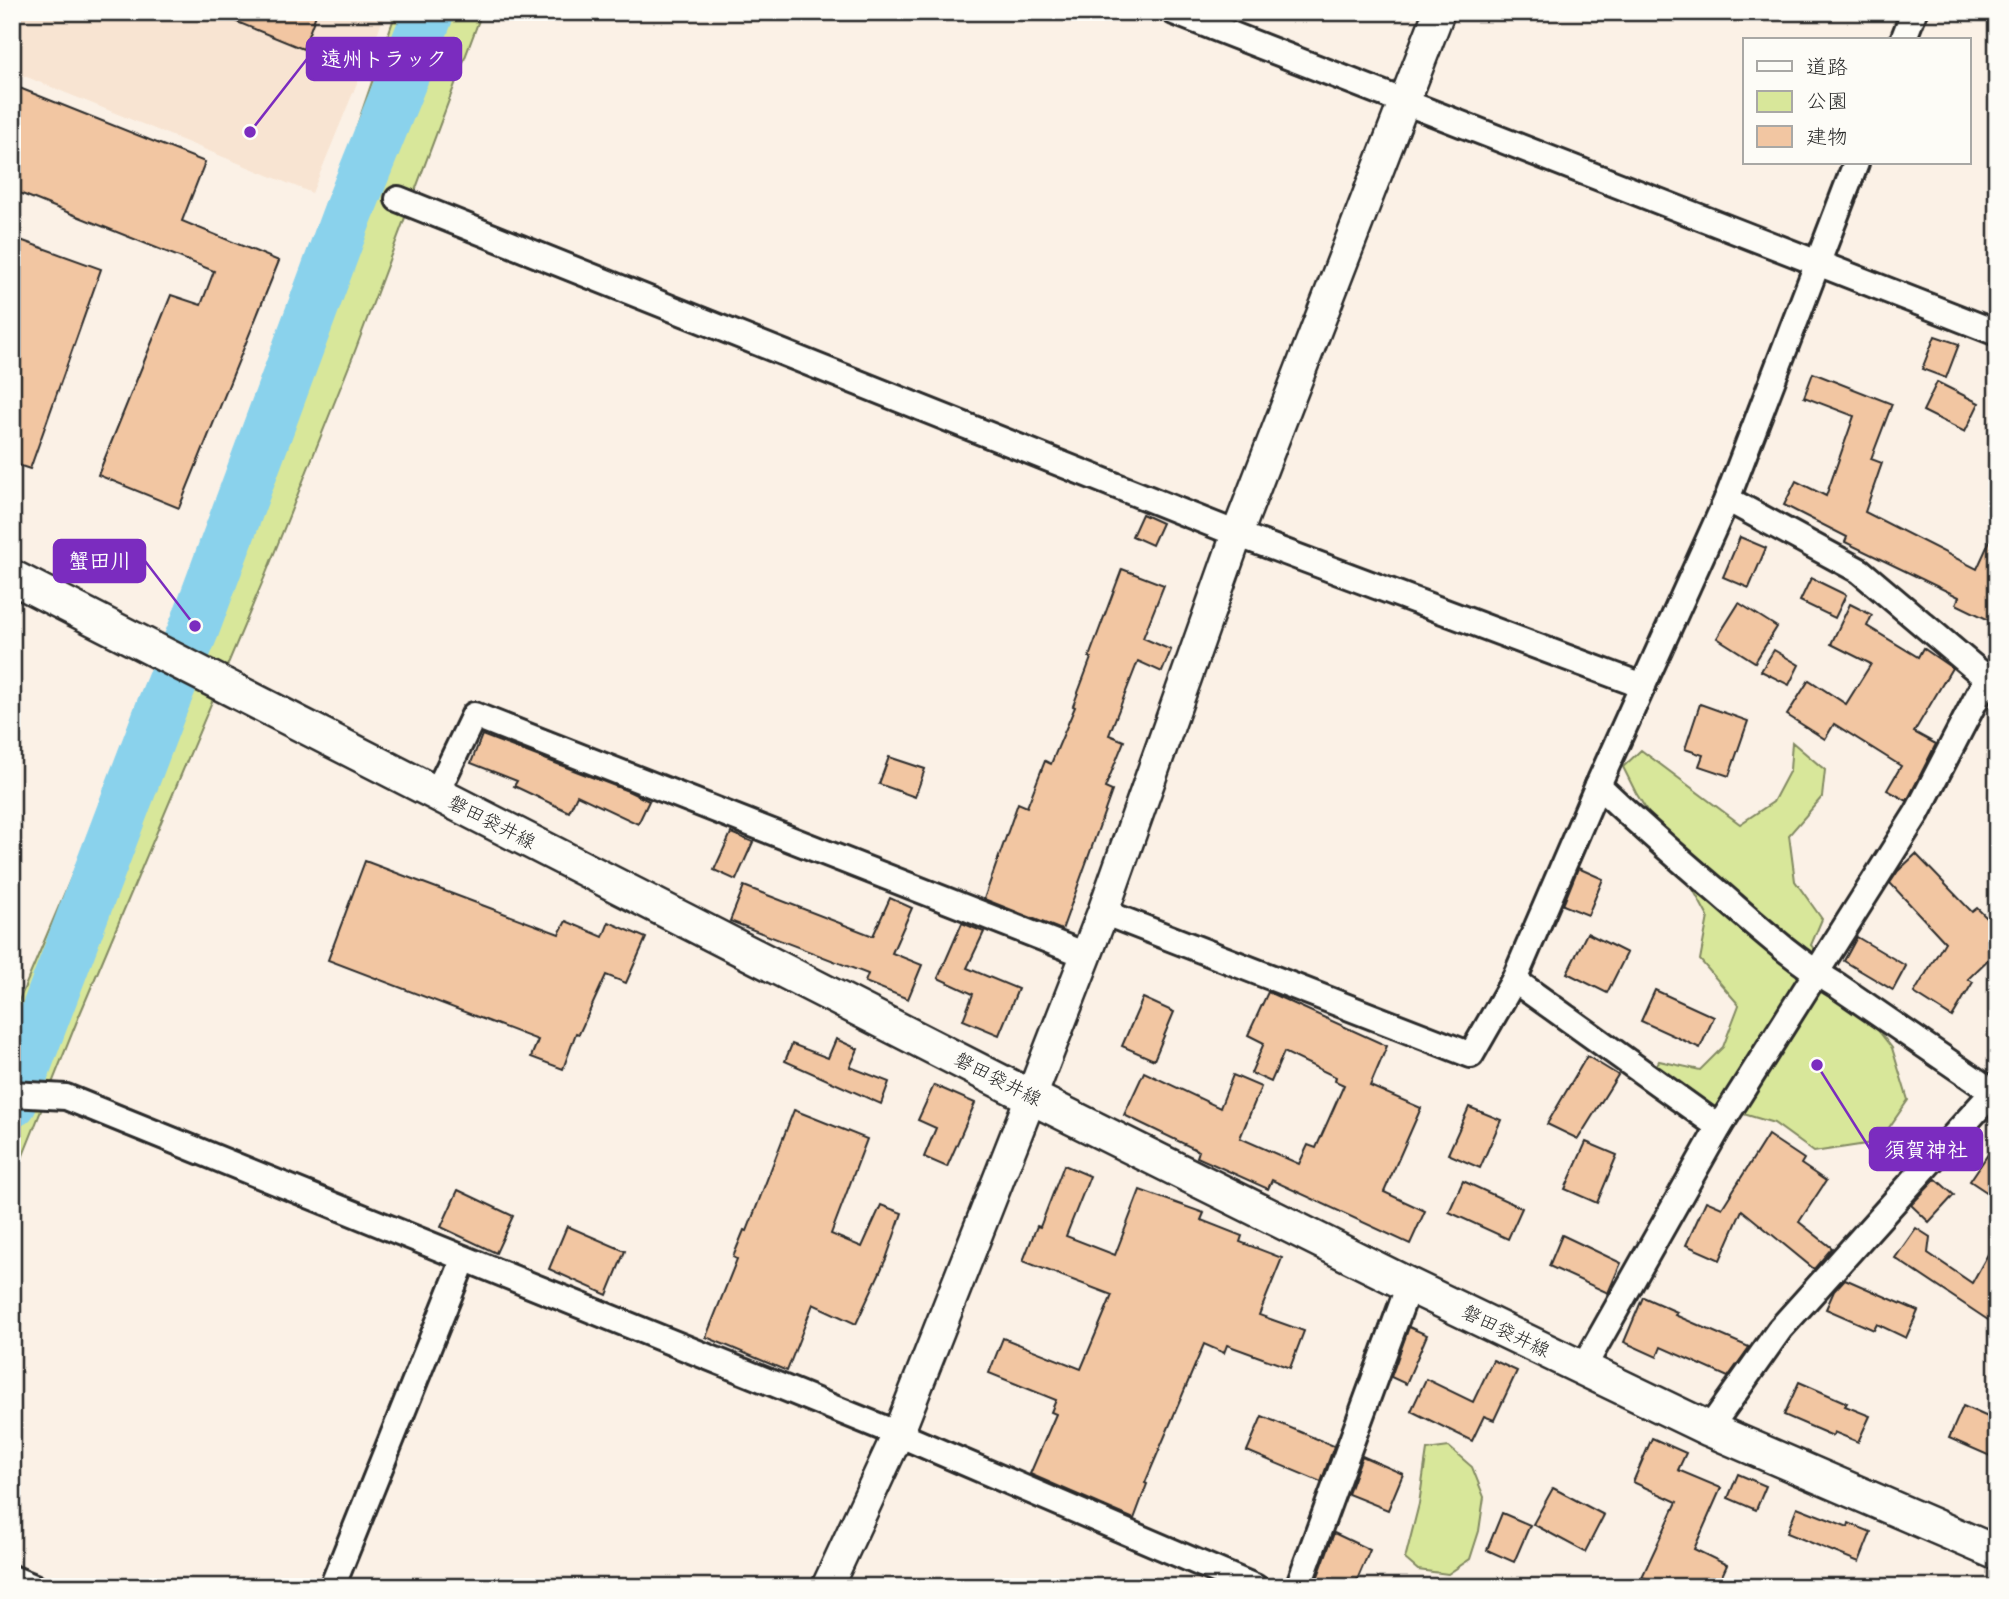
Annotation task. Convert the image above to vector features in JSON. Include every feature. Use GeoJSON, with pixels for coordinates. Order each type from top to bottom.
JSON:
{"type":"FeatureCollection","features":[{"type":"Feature","properties":{"kind":"main road","name":"磐田袋井線"},"geometry":{"type":"LineString","coordinates":[[12,577],[1031,1097],[1409,1285],[1709,1429],[1997,1553]]}},
{"type":"Feature","properties":{"kind":"street"},"geometry":{"type":"LineString","coordinates":[[1174,12],[1997,332]]}},
{"type":"Feature","properties":{"kind":"street"},"geometry":{"type":"LineString","coordinates":[[827,1587],[898,1434],[1031,1097],[1102,912],[1237,534],[1439,12]]}},
{"type":"Feature","properties":{"kind":"street"},"geometry":{"type":"LineString","coordinates":[[1904,38],[1914,12]]}},
{"type":"Feature","properties":{"kind":"street"},"geometry":{"type":"LineString","coordinates":[[1102,912],[1471,1055],[1514,980],[1598,785],[1727,499],[1856,164]]}},
{"type":"Feature","properties":{"kind":"street"},"geometry":{"type":"LineString","coordinates":[[398,199],[1237,534],[1643,686]]}},
{"type":"Feature","properties":{"kind":"street"},"geometry":{"type":"LineString","coordinates":[[1583,1368],[1719,1127],[1917,813],[1992,682],[1860,571],[1727,499]]}},
{"type":"Feature","properties":{"kind":"street"},"geometry":{"type":"LineString","coordinates":[[436,794],[474,715],[1086,955]]}},
{"type":"Feature","properties":{"kind":"street"},"geometry":{"type":"LineString","coordinates":[[1598,785],[1738,910],[1815,972],[1995,1094],[1780,1329],[1709,1429]]}},
{"type":"Feature","properties":{"kind":"street"},"geometry":{"type":"LineString","coordinates":[[1514,980],[1719,1127]]}},
{"type":"Feature","properties":{"kind":"street"},"geometry":{"type":"LineString","coordinates":[[12,1094],[66,1097],[898,1434],[1255,1587]]}},
{"type":"Feature","properties":{"kind":"street"},"geometry":{"type":"LineString","coordinates":[[332,1587],[464,1259]]}},
{"type":"Feature","properties":{"kind":"street"},"geometry":{"type":"LineString","coordinates":[[1298,1587],[1409,1285]]}},
{"type":"Feature","properties":{"kind":"street"},"geometry":{"type":"LineString","coordinates":[[12,1578],[34,1587]]}},
{"type":"Feature","properties":{"kind":"shaded area"},"geometry":{"type":"Polygon","coordinates":[[[12,12],[386,12],[312,193],[12,71],[12,12]]]}},
{"type":"Feature","properties":{"kind":"green space"},"geometry":{"type":"Polygon","coordinates":[[[396,12],[482,12],[355,351],[265,576],[77,1021],[12,1183],[12,1017],[218,531],[396,12]]]}},
{"type":"Feature","properties":{"kind":"green space"},"geometry":{"type":"Polygon","coordinates":[[[1792,742],[1825,770],[1822,797],[1789,835],[1795,881],[1822,919],[1811,945],[1892,1048],[1908,1100],[1879,1142],[1814,1152],[1774,1123],[1730,1110],[1680,1100],[1650,1078],[1659,1061],[1700,1070],[1723,1047],[1739,1005],[1700,960],[1708,917],[1623,767],[1641,750],[1740,824],[1773,802],[1790,770],[1792,742]]]}},
{"type":"Feature","properties":{"kind":"green space"},"geometry":{"type":"Polygon","coordinates":[[[1449,1447],[1472,1467],[1484,1497],[1479,1531],[1470,1559],[1448,1574],[1418,1570],[1405,1559],[1419,1504],[1427,1450],[1449,1447]]]}},
{"type":"Feature","properties":{"kind":"building"},"geometry":{"type":"Polygon","coordinates":[[[213,12],[317,12],[303,49],[213,12]]]}},
{"type":"Feature","properties":{"kind":"building"},"geometry":{"type":"Polygon","coordinates":[[[12,85],[205,162],[182,221],[279,261],[179,508],[98,475],[171,295],[201,305],[214,271],[12,190],[12,85]]]}},
{"type":"Feature","properties":{"kind":"building"},"geometry":{"type":"Polygon","coordinates":[[[12,237],[101,269],[30,469],[12,463],[12,237]]]}},
{"type":"Feature","properties":{"kind":"building"},"geometry":{"type":"Polygon","coordinates":[[[1935,336],[1959,344],[1946,378],[1922,369],[1935,336]]]}},
{"type":"Feature","properties":{"kind":"building"},"geometry":{"type":"Polygon","coordinates":[[[1813,373],[1892,404],[1871,459],[1882,463],[1865,512],[1977,569],[1997,525],[1997,624],[1956,604],[1959,597],[1845,542],[1847,537],[1784,505],[1796,481],[1826,496],[1854,416],[1804,397],[1813,373]]]}},
{"type":"Feature","properties":{"kind":"building"},"geometry":{"type":"Polygon","coordinates":[[[1937,382],[1979,403],[1965,432],[1923,411],[1937,382]]]}},
{"type":"Feature","properties":{"kind":"building"},"geometry":{"type":"Polygon","coordinates":[[[1142,514],[1162,523],[1152,545],[1132,536],[1142,514]]]}},
{"type":"Feature","properties":{"kind":"building"},"geometry":{"type":"Polygon","coordinates":[[[1740,537],[1766,548],[1749,588],[1723,577],[1740,537]]]}},
{"type":"Feature","properties":{"kind":"building"},"geometry":{"type":"Polygon","coordinates":[[[1122,569],[1164,585],[1143,638],[1171,650],[1162,672],[1138,661],[1109,735],[1124,741],[1105,788],[1112,791],[1062,930],[984,899],[1018,803],[1027,807],[1045,761],[1051,764],[1075,707],[1073,706],[1091,658],[1089,657],[1122,569]]]}},
{"type":"Feature","properties":{"kind":"building"},"geometry":{"type":"Polygon","coordinates":[[[1811,578],[1846,595],[1835,618],[1800,601],[1811,578]]]}},
{"type":"Feature","properties":{"kind":"building"},"geometry":{"type":"Polygon","coordinates":[[[1739,603],[1777,627],[1755,662],[1717,638],[1739,603]]]}},
{"type":"Feature","properties":{"kind":"building"},"geometry":{"type":"Polygon","coordinates":[[[1850,604],[1872,615],[1867,626],[1918,657],[1923,648],[1952,668],[1914,732],[1936,744],[1907,801],[1887,790],[1901,766],[1834,724],[1825,739],[1787,715],[1809,680],[1846,704],[1871,664],[1831,644],[1850,604]]]}},
{"type":"Feature","properties":{"kind":"building"},"geometry":{"type":"Polygon","coordinates":[[[1774,650],[1799,665],[1789,685],[1761,671],[1774,650]]]}},
{"type":"Feature","properties":{"kind":"building"},"geometry":{"type":"Polygon","coordinates":[[[1700,704],[1748,721],[1729,776],[1699,766],[1703,755],[1685,749],[1700,704]]]}},
{"type":"Feature","properties":{"kind":"building"},"geometry":{"type":"Polygon","coordinates":[[[482,735],[649,801],[638,824],[577,795],[569,812],[514,786],[517,781],[471,763],[482,735]]]}},
{"type":"Feature","properties":{"kind":"building"},"geometry":{"type":"Polygon","coordinates":[[[889,757],[925,769],[915,797],[879,784],[889,757]]]}},
{"type":"Feature","properties":{"kind":"building"},"geometry":{"type":"Polygon","coordinates":[[[731,833],[753,842],[736,880],[714,870],[731,833]]]}},
{"type":"Feature","properties":{"kind":"building"},"geometry":{"type":"Polygon","coordinates":[[[1916,854],[1972,912],[1977,908],[1997,928],[1997,951],[1968,979],[1973,982],[1952,1017],[1914,993],[1945,942],[1890,883],[1916,854]]]}},
{"type":"Feature","properties":{"kind":"building"},"geometry":{"type":"Polygon","coordinates":[[[365,861],[559,934],[566,921],[603,937],[609,922],[646,938],[626,983],[606,975],[579,1034],[576,1033],[563,1069],[531,1057],[538,1040],[328,960],[365,861]]]}},
{"type":"Feature","properties":{"kind":"building"},"geometry":{"type":"Polygon","coordinates":[[[1578,868],[1603,879],[1588,915],[1563,905],[1578,868]]]}},
{"type":"Feature","properties":{"kind":"building"},"geometry":{"type":"Polygon","coordinates":[[[744,886],[873,936],[890,898],[912,908],[892,953],[922,965],[908,999],[865,982],[868,974],[730,921],[744,886]]]}},
{"type":"Feature","properties":{"kind":"building"},"geometry":{"type":"Polygon","coordinates":[[[962,923],[984,932],[967,968],[1018,989],[999,1035],[963,1020],[973,994],[938,978],[962,923]]]}},
{"type":"Feature","properties":{"kind":"building"},"geometry":{"type":"Polygon","coordinates":[[[1587,933],[1627,953],[1607,993],[1567,973],[1587,933]]]}},
{"type":"Feature","properties":{"kind":"building"},"geometry":{"type":"Polygon","coordinates":[[[1857,937],[1906,966],[1893,990],[1844,961],[1857,937]]]}},
{"type":"Feature","properties":{"kind":"building"},"geometry":{"type":"Polygon","coordinates":[[[1655,990],[1714,1017],[1700,1048],[1641,1021],[1655,990]]]}},
{"type":"Feature","properties":{"kind":"building"},"geometry":{"type":"Polygon","coordinates":[[[1268,992],[1387,1046],[1370,1086],[1421,1108],[1384,1192],[1425,1211],[1410,1244],[1272,1180],[1268,1189],[1197,1157],[1199,1151],[1124,1115],[1144,1072],[1220,1108],[1233,1075],[1261,1087],[1240,1138],[1299,1164],[1308,1145],[1316,1148],[1344,1085],[1335,1081],[1336,1077],[1284,1052],[1271,1082],[1251,1073],[1264,1043],[1248,1035],[1268,992]]]}},
{"type":"Feature","properties":{"kind":"building"},"geometry":{"type":"Polygon","coordinates":[[[1143,998],[1174,1012],[1154,1060],[1122,1046],[1143,998]]]}},
{"type":"Feature","properties":{"kind":"building"},"geometry":{"type":"Polygon","coordinates":[[[836,1039],[858,1049],[850,1067],[889,1082],[881,1104],[785,1061],[792,1044],[828,1058],[836,1039]]]}},
{"type":"Feature","properties":{"kind":"building"},"geometry":{"type":"Polygon","coordinates":[[[1587,1056],[1618,1075],[1578,1139],[1547,1124],[1587,1056]]]}},
{"type":"Feature","properties":{"kind":"building"},"geometry":{"type":"Polygon","coordinates":[[[934,1085],[975,1103],[947,1167],[924,1157],[936,1128],[918,1120],[934,1085]]]}},
{"type":"Feature","properties":{"kind":"building"},"geometry":{"type":"Polygon","coordinates":[[[1469,1107],[1501,1120],[1480,1168],[1448,1154],[1469,1107]]]}},
{"type":"Feature","properties":{"kind":"building"},"geometry":{"type":"Polygon","coordinates":[[[794,1110],[867,1139],[831,1234],[862,1247],[881,1205],[902,1213],[886,1259],[856,1324],[813,1304],[787,1371],[706,1337],[737,1259],[733,1257],[744,1230],[747,1231],[794,1110]]]}},
{"type":"Feature","properties":{"kind":"building"},"geometry":{"type":"Polygon","coordinates":[[[1768,1135],[1804,1159],[1801,1164],[1826,1181],[1799,1222],[1832,1248],[1814,1269],[1742,1210],[1720,1260],[1686,1245],[1706,1201],[1722,1208],[1768,1135]]]}},
{"type":"Feature","properties":{"kind":"building"},"geometry":{"type":"Polygon","coordinates":[[[1997,1141],[1997,1199],[1970,1181],[1997,1141]]]}},
{"type":"Feature","properties":{"kind":"building"},"geometry":{"type":"Polygon","coordinates":[[[1586,1142],[1617,1155],[1597,1203],[1565,1189],[1586,1142]]]}},
{"type":"Feature","properties":{"kind":"building"},"geometry":{"type":"Polygon","coordinates":[[[1064,1165],[1090,1176],[1066,1236],[1115,1255],[1140,1190],[1204,1213],[1201,1220],[1242,1236],[1240,1242],[1282,1258],[1259,1315],[1304,1331],[1290,1368],[1227,1345],[1224,1353],[1204,1344],[1145,1483],[1147,1484],[1134,1519],[1030,1474],[1056,1414],[1051,1412],[1056,1400],[989,1373],[1003,1338],[1081,1369],[1112,1295],[1023,1261],[1037,1226],[1040,1227],[1064,1165]]]}},
{"type":"Feature","properties":{"kind":"building"},"geometry":{"type":"Polygon","coordinates":[[[1936,1179],[1954,1195],[1929,1222],[1911,1205],[1936,1179]]]}},
{"type":"Feature","properties":{"kind":"building"},"geometry":{"type":"Polygon","coordinates":[[[1463,1181],[1522,1208],[1508,1239],[1449,1212],[1463,1181]]]}},
{"type":"Feature","properties":{"kind":"building"},"geometry":{"type":"Polygon","coordinates":[[[458,1190],[513,1216],[496,1253],[441,1227],[458,1190]]]}},
{"type":"Feature","properties":{"kind":"building"},"geometry":{"type":"Polygon","coordinates":[[[567,1226],[625,1251],[607,1295],[549,1269],[567,1226]]]}},
{"type":"Feature","properties":{"kind":"building"},"geometry":{"type":"Polygon","coordinates":[[[1916,1228],[1930,1237],[1928,1253],[1972,1283],[1997,1238],[1997,1326],[1895,1258],[1916,1228]]]}},
{"type":"Feature","properties":{"kind":"building"},"geometry":{"type":"Polygon","coordinates":[[[1562,1235],[1621,1263],[1608,1293],[1549,1266],[1562,1235]]]}},
{"type":"Feature","properties":{"kind":"building"},"geometry":{"type":"Polygon","coordinates":[[[1845,1279],[1918,1311],[1906,1338],[1877,1324],[1874,1330],[1826,1309],[1834,1291],[1845,1279]]]}},
{"type":"Feature","properties":{"kind":"building"},"geometry":{"type":"Polygon","coordinates":[[[1643,1297],[1677,1312],[1675,1315],[1749,1347],[1728,1377],[1661,1347],[1657,1357],[1624,1342],[1643,1297]]]}},
{"type":"Feature","properties":{"kind":"building"},"geometry":{"type":"Polygon","coordinates":[[[1409,1327],[1427,1335],[1406,1384],[1391,1377],[1409,1327]]]}},
{"type":"Feature","properties":{"kind":"building"},"geometry":{"type":"Polygon","coordinates":[[[1493,1360],[1517,1371],[1494,1420],[1484,1416],[1472,1441],[1411,1411],[1426,1379],[1473,1402],[1493,1360]]]}},
{"type":"Feature","properties":{"kind":"building"},"geometry":{"type":"Polygon","coordinates":[[[1799,1382],[1870,1416],[1858,1442],[1834,1432],[1833,1436],[1784,1415],[1799,1382]]]}},
{"type":"Feature","properties":{"kind":"building"},"geometry":{"type":"Polygon","coordinates":[[[1963,1406],[1997,1421],[1997,1459],[1949,1438],[1963,1406]]]}},
{"type":"Feature","properties":{"kind":"building"},"geometry":{"type":"Polygon","coordinates":[[[1262,1416],[1334,1446],[1321,1482],[1247,1451],[1262,1416]]]}},
{"type":"Feature","properties":{"kind":"building"},"geometry":{"type":"Polygon","coordinates":[[[1652,1438],[1686,1453],[1678,1470],[1721,1488],[1694,1549],[1727,1565],[1717,1587],[1664,1587],[1642,1577],[1677,1502],[1633,1482],[1652,1438]]]}},
{"type":"Feature","properties":{"kind":"building"},"geometry":{"type":"Polygon","coordinates":[[[1362,1456],[1403,1474],[1388,1510],[1348,1494],[1362,1456]]]}},
{"type":"Feature","properties":{"kind":"building"},"geometry":{"type":"Polygon","coordinates":[[[1738,1474],[1766,1486],[1756,1510],[1728,1498],[1738,1474]]]}},
{"type":"Feature","properties":{"kind":"building"},"geometry":{"type":"Polygon","coordinates":[[[1553,1488],[1604,1515],[1585,1552],[1533,1524],[1553,1488]]]}},
{"type":"Feature","properties":{"kind":"building"},"geometry":{"type":"Polygon","coordinates":[[[1797,1507],[1848,1527],[1849,1523],[1871,1532],[1859,1562],[1787,1533],[1797,1507]]]}},
{"type":"Feature","properties":{"kind":"building"},"geometry":{"type":"Polygon","coordinates":[[[1502,1513],[1530,1525],[1514,1562],[1487,1550],[1502,1513]]]}},
{"type":"Feature","properties":{"kind":"building"},"geometry":{"type":"Polygon","coordinates":[[[1334,1533],[1370,1550],[1354,1587],[1314,1587],[1334,1533]]]}},
{"type":"Feature","properties":{"kind":"waterway"},"geometry":{"type":"LineString","coordinates":[[12,1102],[195,626],[348,213],[429,12]]}},
{"type":"Feature","properties":{"kind":"place","name":"遠州トラック"},"geometry":{"type":"Point","coordinates":[250,132]}},
{"type":"Feature","properties":{"kind":"place","name":"蟹田川"},"geometry":{"type":"Point","coordinates":[195,626]}},
{"type":"Feature","properties":{"kind":"place","name":"須賀神社"},"geometry":{"type":"Point","coordinates":[1817,1065]}}]}
